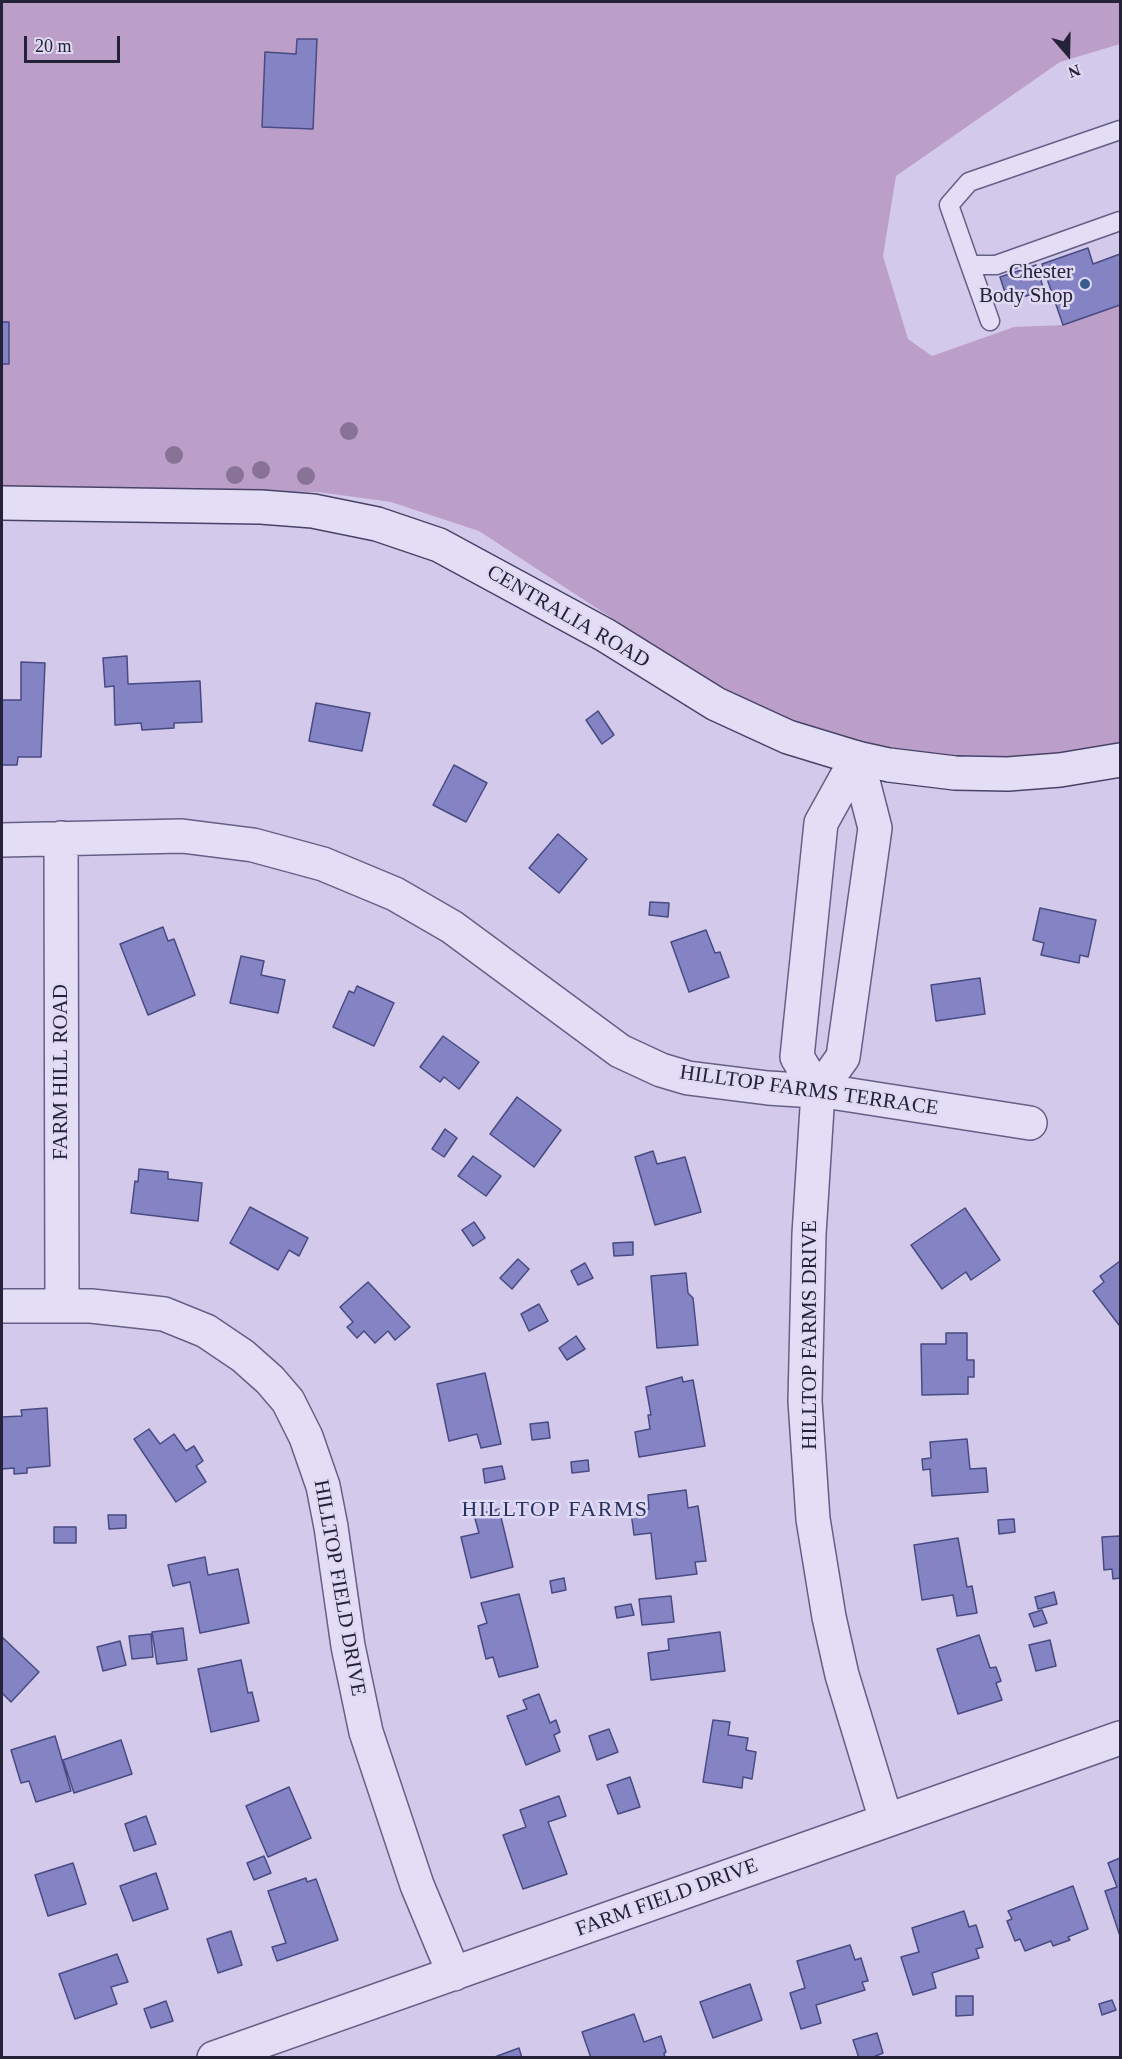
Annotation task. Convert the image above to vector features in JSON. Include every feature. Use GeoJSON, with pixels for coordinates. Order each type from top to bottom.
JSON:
{"type":"FeatureCollection","features":[{"type":"Feature","properties":{"kind":"street","name":"CENTRALIA ROAD"},"geometry":{"type":"LineString","coordinates":[[2,503],[261,507],[313,511],[377,524],[439,544],[605,635],[716,704],[788,737],[857,758],[889,765],[955,773],[1008,774],[1060,770],[1120,760]]}},
{"type":"Feature","properties":{"kind":"street"},"geometry":{"type":"LineString","coordinates":[[857,758],[875,828],[843,1057],[818,1092],[797,1057],[821,824],[857,758]]}},
{"type":"Feature","properties":{"kind":"street","name":"HILLTOP FARMS TERRACE"},"geometry":{"type":"LineString","coordinates":[[2,840],[182,836],[253,844],[323,864],[395,894],[452,927],[620,1051],[651,1065],[688,1078],[818,1092],[1030,1123]]}},
{"type":"Feature","properties":{"kind":"street","name":"FARM HILL ROAD"},"geometry":{"type":"LineString","coordinates":[[61,838],[62,1305]]}},
{"type":"Feature","properties":{"kind":"street","name":"HILLTOP FARMS DRIVE"},"geometry":{"type":"LineString","coordinates":[[818,1092],[810,1234],[805,1401],[813,1519],[829,1617],[842,1675],[886,1820]]}},
{"type":"Feature","properties":{"kind":"street","name":"HILLTOP FIELD DRIVE"},"geometry":{"type":"LineString","coordinates":[[2,1306],[91,1306],[164,1314],[206,1331],[243,1356],[270,1380],[288,1401],[306,1437],[323,1486],[348,1646],[366,1732],[417,1885],[454,1974]]}},
{"type":"Feature","properties":{"kind":"street","name":"FARM FIELD DRIVE"},"geometry":{"type":"LineString","coordinates":[[214,2058],[1120,1738]]}},
{"type":"Feature","properties":{"kind":"lane"},"geometry":{"type":"LineString","coordinates":[[990,321],[949,205],[969,182],[1120,130]]}},
{"type":"Feature","properties":{"kind":"lane"},"geometry":{"type":"LineString","coordinates":[[970,265],[996,265],[1120,221]]}},
{"type":"Feature","properties":{"kind":"shaded area"},"geometry":{"type":"Polygon","coordinates":[[[2,2],[1120,2],[1120,44],[1060,62],[896,176],[883,256],[908,339],[932,356],[1014,327],[1063,325],[1120,303],[1120,746],[1005,761],[886,753],[777,718],[685,666],[479,531],[391,502],[318,492],[2,490],[2,2]]]}},
{"type":"Feature","properties":{"kind":"building"},"geometry":{"type":"Polygon","coordinates":[[[297,39],[317,39],[313,129],[262,127],[265,52],[296,54],[297,39]]]}},
{"type":"Feature","properties":{"kind":"building","name":"Chester Body Shop"},"geometry":{"type":"Polygon","coordinates":[[[1088,248],[1093,264],[1120,254],[1120,305],[1063,325],[1042,264],[1088,248]]]}},
{"type":"Feature","properties":{"kind":"building"},"geometry":{"type":"Polygon","coordinates":[[[1036,265],[1044,290],[1008,302],[1000,277],[1036,265]]]}},
{"type":"Feature","properties":{"kind":"building"},"geometry":{"type":"Polygon","coordinates":[[[2,322],[9,322],[9,364],[2,364],[2,322]]]}},
{"type":"Feature","properties":{"kind":"building"},"geometry":{"type":"Polygon","coordinates":[[[127,656],[128,684],[200,681],[202,722],[174,723],[174,728],[142,730],[141,723],[115,725],[114,686],[105,687],[103,658],[127,656]]]}},
{"type":"Feature","properties":{"kind":"building"},"geometry":{"type":"Polygon","coordinates":[[[21,662],[45,663],[41,757],[18,757],[17,765],[2,765],[2,700],[21,700],[21,662]]]}},
{"type":"Feature","properties":{"kind":"building"},"geometry":{"type":"Polygon","coordinates":[[[316,703],[370,713],[362,751],[309,741],[316,703]]]}},
{"type":"Feature","properties":{"kind":"building"},"geometry":{"type":"Polygon","coordinates":[[[598,711],[614,735],[602,744],[586,720],[598,711]]]}},
{"type":"Feature","properties":{"kind":"building"},"geometry":{"type":"Polygon","coordinates":[[[454,765],[487,783],[466,822],[433,805],[454,765]]]}},
{"type":"Feature","properties":{"kind":"building"},"geometry":{"type":"Polygon","coordinates":[[[558,834],[587,859],[559,893],[529,868],[558,834]]]}},
{"type":"Feature","properties":{"kind":"building"},"geometry":{"type":"Polygon","coordinates":[[[650,902],[669,903],[668,917],[649,915],[650,902]]]}},
{"type":"Feature","properties":{"kind":"building"},"geometry":{"type":"Polygon","coordinates":[[[1040,908],[1096,920],[1088,957],[1080,955],[1079,963],[1041,955],[1044,943],[1033,940],[1040,908]]]}},
{"type":"Feature","properties":{"kind":"building"},"geometry":{"type":"Polygon","coordinates":[[[163,927],[168,941],[174,939],[195,995],[148,1015],[120,944],[163,927]]]}},
{"type":"Feature","properties":{"kind":"building"},"geometry":{"type":"Polygon","coordinates":[[[706,930],[715,953],[720,952],[729,977],[689,992],[671,942],[706,930]]]}},
{"type":"Feature","properties":{"kind":"building"},"geometry":{"type":"Polygon","coordinates":[[[241,956],[264,961],[261,975],[285,980],[278,1013],[230,1003],[241,956]]]}},
{"type":"Feature","properties":{"kind":"building"},"geometry":{"type":"Polygon","coordinates":[[[980,978],[985,1014],[936,1021],[931,985],[980,978]]]}},
{"type":"Feature","properties":{"kind":"building"},"geometry":{"type":"Polygon","coordinates":[[[357,986],[394,1003],[374,1046],[333,1027],[349,991],[354,993],[357,986]]]}},
{"type":"Feature","properties":{"kind":"building"},"geometry":{"type":"Polygon","coordinates":[[[443,1036],[479,1062],[459,1089],[444,1077],[440,1082],[420,1067],[443,1036]]]}},
{"type":"Feature","properties":{"kind":"building"},"geometry":{"type":"Polygon","coordinates":[[[517,1097],[561,1130],[534,1167],[490,1134],[517,1097]]]}},
{"type":"Feature","properties":{"kind":"building"},"geometry":{"type":"Polygon","coordinates":[[[445,1129],[457,1138],[444,1157],[432,1149],[445,1129]]]}},
{"type":"Feature","properties":{"kind":"building"},"geometry":{"type":"Polygon","coordinates":[[[653,1151],[657,1164],[685,1157],[701,1212],[655,1225],[635,1157],[653,1151]]]}},
{"type":"Feature","properties":{"kind":"building"},"geometry":{"type":"Polygon","coordinates":[[[473,1156],[501,1176],[486,1196],[458,1176],[473,1156]]]}},
{"type":"Feature","properties":{"kind":"building"},"geometry":{"type":"Polygon","coordinates":[[[139,1169],[168,1172],[168,1179],[202,1183],[198,1221],[131,1213],[139,1169]]]}},
{"type":"Feature","properties":{"kind":"building"},"geometry":{"type":"Polygon","coordinates":[[[250,1207],[308,1238],[299,1256],[289,1250],[278,1270],[230,1243],[250,1207]]]}},
{"type":"Feature","properties":{"kind":"building"},"geometry":{"type":"Polygon","coordinates":[[[965,1208],[1000,1260],[971,1280],[966,1272],[942,1289],[911,1245],[965,1208]]]}},
{"type":"Feature","properties":{"kind":"building"},"geometry":{"type":"Polygon","coordinates":[[[474,1222],[485,1238],[473,1246],[462,1230],[474,1222]]]}},
{"type":"Feature","properties":{"kind":"building"},"geometry":{"type":"Polygon","coordinates":[[[633,1242],[633,1255],[614,1256],[613,1243],[633,1242]]]}},
{"type":"Feature","properties":{"kind":"building"},"geometry":{"type":"Polygon","coordinates":[[[518,1259],[529,1269],[512,1289],[500,1278],[518,1259]]]}},
{"type":"Feature","properties":{"kind":"building"},"geometry":{"type":"Polygon","coordinates":[[[1120,1261],[1119,1325],[1093,1291],[1104,1282],[1100,1276],[1120,1261]]]}},
{"type":"Feature","properties":{"kind":"building"},"geometry":{"type":"Polygon","coordinates":[[[585,1263],[593,1278],[578,1285],[571,1271],[585,1263]]]}},
{"type":"Feature","properties":{"kind":"building"},"geometry":{"type":"Polygon","coordinates":[[[686,1273],[688,1293],[693,1298],[698,1345],[657,1348],[651,1276],[686,1273]]]}},
{"type":"Feature","properties":{"kind":"building"},"geometry":{"type":"Polygon","coordinates":[[[368,1282],[410,1327],[395,1340],[388,1331],[375,1343],[364,1331],[357,1338],[347,1327],[353,1322],[340,1307],[368,1282]]]}},
{"type":"Feature","properties":{"kind":"building"},"geometry":{"type":"Polygon","coordinates":[[[539,1304],[548,1321],[529,1331],[521,1314],[539,1304]]]}},
{"type":"Feature","properties":{"kind":"building"},"geometry":{"type":"Polygon","coordinates":[[[946,1333],[967,1333],[967,1360],[974,1360],[974,1377],[968,1377],[968,1394],[922,1395],[921,1344],[946,1344],[946,1333]]]}},
{"type":"Feature","properties":{"kind":"building"},"geometry":{"type":"Polygon","coordinates":[[[576,1336],[585,1349],[567,1360],[559,1348],[576,1336]]]}},
{"type":"Feature","properties":{"kind":"building"},"geometry":{"type":"Polygon","coordinates":[[[485,1373],[501,1444],[481,1448],[477,1434],[449,1441],[437,1384],[485,1373]]]}},
{"type":"Feature","properties":{"kind":"building"},"geometry":{"type":"Polygon","coordinates":[[[682,1377],[683,1382],[693,1380],[705,1446],[639,1457],[635,1432],[650,1429],[648,1415],[651,1415],[646,1387],[682,1377]]]}},
{"type":"Feature","properties":{"kind":"building"},"geometry":{"type":"Polygon","coordinates":[[[47,1408],[50,1466],[27,1468],[27,1473],[14,1474],[14,1468],[2,1469],[2,1417],[22,1416],[21,1410],[47,1408]]]}},
{"type":"Feature","properties":{"kind":"building"},"geometry":{"type":"Polygon","coordinates":[[[548,1422],[550,1438],[532,1440],[530,1424],[548,1422]]]}},
{"type":"Feature","properties":{"kind":"building"},"geometry":{"type":"Polygon","coordinates":[[[149,1429],[160,1444],[174,1434],[186,1451],[194,1446],[203,1461],[196,1466],[206,1482],[176,1502],[134,1439],[149,1429]]]}},
{"type":"Feature","properties":{"kind":"building"},"geometry":{"type":"Polygon","coordinates":[[[967,1439],[970,1469],[986,1468],[988,1492],[932,1496],[930,1469],[923,1470],[922,1459],[931,1458],[930,1442],[967,1439]]]}},
{"type":"Feature","properties":{"kind":"building"},"geometry":{"type":"Polygon","coordinates":[[[588,1460],[589,1471],[572,1473],[571,1462],[588,1460]]]}},
{"type":"Feature","properties":{"kind":"building"},"geometry":{"type":"Polygon","coordinates":[[[502,1466],[505,1479],[485,1483],[483,1469],[502,1466]]]}},
{"type":"Feature","properties":{"kind":"building"},"geometry":{"type":"Polygon","coordinates":[[[686,1490],[688,1508],[698,1506],[706,1561],[695,1562],[697,1574],[656,1579],[651,1533],[634,1535],[631,1512],[649,1509],[648,1495],[686,1490]]]}},
{"type":"Feature","properties":{"kind":"building"},"geometry":{"type":"Polygon","coordinates":[[[499,1509],[513,1567],[471,1578],[461,1537],[479,1533],[474,1515],[499,1509]]]}},
{"type":"Feature","properties":{"kind":"building"},"geometry":{"type":"Polygon","coordinates":[[[108,1515],[126,1515],[126,1528],[109,1529],[108,1515]]]}},
{"type":"Feature","properties":{"kind":"building"},"geometry":{"type":"Polygon","coordinates":[[[1014,1519],[1015,1532],[999,1534],[998,1520],[1014,1519]]]}},
{"type":"Feature","properties":{"kind":"building"},"geometry":{"type":"Polygon","coordinates":[[[54,1527],[76,1527],[76,1543],[54,1543],[54,1527]]]}},
{"type":"Feature","properties":{"kind":"building"},"geometry":{"type":"Polygon","coordinates":[[[1120,1536],[1120,1578],[1113,1579],[1112,1569],[1104,1570],[1102,1537],[1120,1536]]]}},
{"type":"Feature","properties":{"kind":"building"},"geometry":{"type":"Polygon","coordinates":[[[958,1538],[967,1587],[972,1586],[977,1613],[957,1616],[953,1595],[922,1600],[914,1545],[958,1538]]]}},
{"type":"Feature","properties":{"kind":"building"},"geometry":{"type":"Polygon","coordinates":[[[205,1557],[208,1575],[238,1569],[249,1623],[200,1633],[190,1582],[173,1586],[168,1565],[205,1557]]]}},
{"type":"Feature","properties":{"kind":"building"},"geometry":{"type":"Polygon","coordinates":[[[564,1578],[566,1590],[552,1593],[550,1581],[564,1578]]]}},
{"type":"Feature","properties":{"kind":"building"},"geometry":{"type":"Polygon","coordinates":[[[1054,1592],[1057,1604],[1038,1609],[1035,1597],[1054,1592]]]}},
{"type":"Feature","properties":{"kind":"building"},"geometry":{"type":"Polygon","coordinates":[[[519,1594],[538,1667],[499,1677],[493,1657],[486,1659],[478,1626],[487,1623],[481,1603],[519,1594]]]}},
{"type":"Feature","properties":{"kind":"building"},"geometry":{"type":"Polygon","coordinates":[[[671,1596],[674,1622],[642,1625],[639,1599],[671,1596]]]}},
{"type":"Feature","properties":{"kind":"building"},"geometry":{"type":"Polygon","coordinates":[[[631,1604],[634,1615],[617,1618],[615,1607],[631,1604]]]}},
{"type":"Feature","properties":{"kind":"building"},"geometry":{"type":"Polygon","coordinates":[[[1042,1610],[1047,1623],[1034,1627],[1029,1614],[1042,1610]]]}},
{"type":"Feature","properties":{"kind":"building"},"geometry":{"type":"Polygon","coordinates":[[[183,1628],[187,1660],[157,1664],[152,1632],[183,1628]]]}},
{"type":"Feature","properties":{"kind":"building"},"geometry":{"type":"Polygon","coordinates":[[[720,1632],[725,1671],[651,1680],[648,1653],[669,1650],[668,1639],[720,1632]]]}},
{"type":"Feature","properties":{"kind":"building"},"geometry":{"type":"Polygon","coordinates":[[[151,1634],[153,1657],[132,1659],[129,1636],[151,1634]]]}},
{"type":"Feature","properties":{"kind":"building"},"geometry":{"type":"Polygon","coordinates":[[[979,1635],[990,1668],[996,1667],[1001,1681],[996,1683],[1002,1700],[958,1714],[937,1649],[979,1635]]]}},
{"type":"Feature","properties":{"kind":"building"},"geometry":{"type":"Polygon","coordinates":[[[2,1637],[39,1672],[11,1702],[2,1693],[2,1637]]]}},
{"type":"Feature","properties":{"kind":"building"},"geometry":{"type":"Polygon","coordinates":[[[1050,1640],[1056,1666],[1036,1671],[1029,1645],[1050,1640]]]}},
{"type":"Feature","properties":{"kind":"building"},"geometry":{"type":"Polygon","coordinates":[[[120,1641],[126,1665],[103,1671],[97,1647],[120,1641]]]}},
{"type":"Feature","properties":{"kind":"building"},"geometry":{"type":"Polygon","coordinates":[[[241,1660],[248,1693],[252,1692],[259,1721],[211,1732],[198,1669],[241,1660]]]}},
{"type":"Feature","properties":{"kind":"building"},"geometry":{"type":"Polygon","coordinates":[[[539,1694],[550,1723],[556,1720],[560,1732],[554,1735],[560,1751],[526,1765],[507,1716],[527,1709],[523,1700],[539,1694]]]}},
{"type":"Feature","properties":{"kind":"building"},"geometry":{"type":"Polygon","coordinates":[[[713,1720],[730,1722],[728,1735],[748,1738],[746,1750],[756,1752],[752,1779],[743,1777],[742,1788],[703,1782],[713,1720]]]}},
{"type":"Feature","properties":{"kind":"building"},"geometry":{"type":"Polygon","coordinates":[[[609,1729],[618,1752],[597,1760],[589,1736],[609,1729]]]}},
{"type":"Feature","properties":{"kind":"building"},"geometry":{"type":"Polygon","coordinates":[[[55,1736],[71,1791],[36,1802],[29,1781],[21,1783],[11,1750],[55,1736]]]}},
{"type":"Feature","properties":{"kind":"building"},"geometry":{"type":"Polygon","coordinates":[[[121,1740],[132,1774],[74,1793],[63,1760],[121,1740]]]}},
{"type":"Feature","properties":{"kind":"building"},"geometry":{"type":"Polygon","coordinates":[[[630,1777],[640,1807],[618,1814],[607,1785],[630,1777]]]}},
{"type":"Feature","properties":{"kind":"building"},"geometry":{"type":"Polygon","coordinates":[[[289,1787],[311,1838],[268,1857],[246,1806],[289,1787]]]}},
{"type":"Feature","properties":{"kind":"building"},"geometry":{"type":"Polygon","coordinates":[[[559,1796],[566,1816],[548,1822],[567,1874],[523,1889],[503,1835],[526,1827],[520,1810],[559,1796]]]}},
{"type":"Feature","properties":{"kind":"building"},"geometry":{"type":"Polygon","coordinates":[[[146,1816],[156,1844],[134,1851],[125,1824],[146,1816]]]}},
{"type":"Feature","properties":{"kind":"building"},"geometry":{"type":"Polygon","coordinates":[[[264,1856],[271,1873],[254,1880],[247,1863],[264,1856]]]}},
{"type":"Feature","properties":{"kind":"building"},"geometry":{"type":"Polygon","coordinates":[[[1120,1858],[1120,1936],[1105,1891],[1117,1887],[1108,1863],[1120,1858]]]}},
{"type":"Feature","properties":{"kind":"building"},"geometry":{"type":"Polygon","coordinates":[[[73,1863],[86,1904],[48,1916],[35,1875],[73,1863]]]}},
{"type":"Feature","properties":{"kind":"building"},"geometry":{"type":"Polygon","coordinates":[[[156,1873],[168,1909],[133,1921],[120,1886],[156,1873]]]}},
{"type":"Feature","properties":{"kind":"building"},"geometry":{"type":"Polygon","coordinates":[[[306,1878],[307,1882],[316,1879],[338,1940],[277,1961],[272,1947],[286,1943],[268,1891],[306,1878]]]}},
{"type":"Feature","properties":{"kind":"building"},"geometry":{"type":"Polygon","coordinates":[[[1073,1886],[1088,1929],[1068,1937],[1070,1940],[1053,1946],[1051,1941],[1025,1951],[1020,1939],[1015,1941],[1007,1921],[1012,1919],[1008,1911],[1073,1886]]]}},
{"type":"Feature","properties":{"kind":"building"},"geometry":{"type":"Polygon","coordinates":[[[964,1911],[969,1927],[976,1925],[983,1947],[976,1949],[979,1958],[932,1973],[936,1988],[913,1995],[901,1957],[919,1952],[912,1928],[964,1911]]]}},
{"type":"Feature","properties":{"kind":"building"},"geometry":{"type":"Polygon","coordinates":[[[231,1931],[242,1965],[218,1973],[207,1939],[231,1931]]]}},
{"type":"Feature","properties":{"kind":"building"},"geometry":{"type":"Polygon","coordinates":[[[850,1945],[855,1960],[861,1958],[868,1981],[862,1982],[865,1990],[816,2005],[821,2023],[801,2029],[790,1993],[805,1988],[797,1961],[850,1945]]]}},
{"type":"Feature","properties":{"kind":"building"},"geometry":{"type":"Polygon","coordinates":[[[117,1954],[128,1982],[111,1987],[117,2004],[75,2019],[59,1974],[117,1954]]]}},
{"type":"Feature","properties":{"kind":"building"},"geometry":{"type":"Polygon","coordinates":[[[750,1984],[762,2020],[713,2038],[700,2002],[750,1984]]]}},
{"type":"Feature","properties":{"kind":"building"},"geometry":{"type":"Polygon","coordinates":[[[956,1996],[973,1996],[973,2015],[956,2016],[956,1996]]]}},
{"type":"Feature","properties":{"kind":"building"},"geometry":{"type":"Polygon","coordinates":[[[1112,2000],[1116,2010],[1102,2015],[1099,2004],[1112,2000]]]}},
{"type":"Feature","properties":{"kind":"building"},"geometry":{"type":"Polygon","coordinates":[[[166,2001],[173,2021],[151,2028],[144,2009],[166,2001]]]}},
{"type":"Feature","properties":{"kind":"building"},"geometry":{"type":"Polygon","coordinates":[[[634,2014],[644,2042],[661,2036],[666,2052],[664,2053],[665,2058],[591,2058],[582,2032],[634,2014]]]}},
{"type":"Feature","properties":{"kind":"building"},"geometry":{"type":"Polygon","coordinates":[[[877,2033],[883,2053],[871,2058],[859,2058],[853,2040],[877,2033]]]}},
{"type":"Feature","properties":{"kind":"building"},"geometry":{"type":"Polygon","coordinates":[[[519,2048],[522,2058],[492,2058],[519,2048]]]}},
{"type":"Feature","properties":{"kind":"place","name":"Chester Body Shop"},"geometry":{"type":"Point","coordinates":[1085,284]}},
{"type":"Feature","properties":{"kind":"district","name":"HILLTOP FARMS"},"geometry":{"type":"Point","coordinates":[555,1510]}}]}
